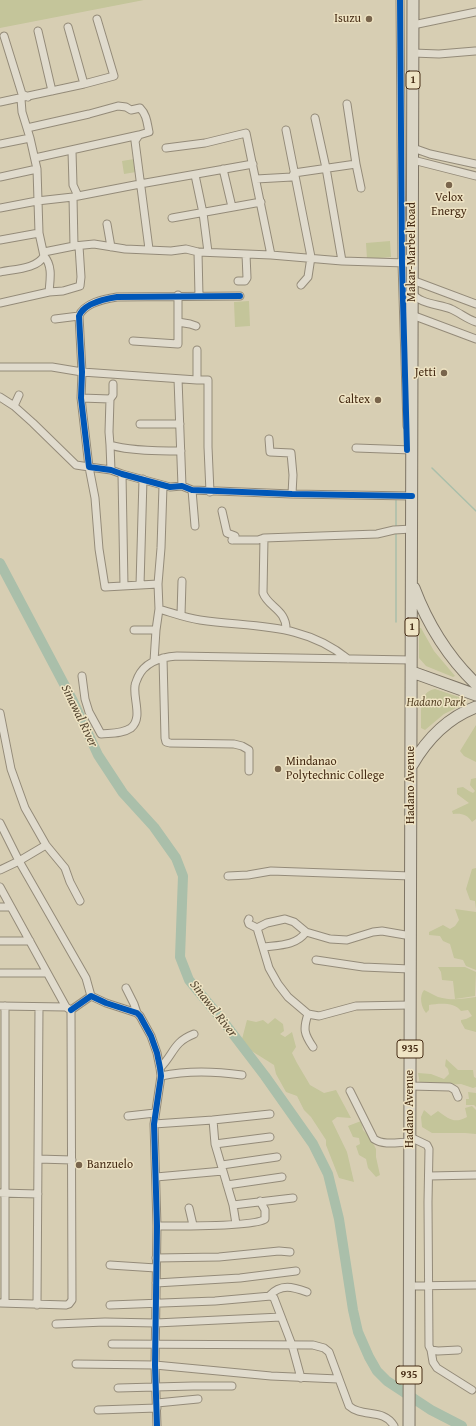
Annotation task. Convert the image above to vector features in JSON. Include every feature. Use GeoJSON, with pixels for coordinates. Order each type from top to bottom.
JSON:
{"type":"FeatureCollection","features":[{"type":"Feature","properties":{"kind":"main road","name":"Makar-Marbel Road"},"geometry":{"type":"LineString","coordinates":[[412,672],[412,496],[410,450],[412,286],[407,263],[413,154],[413,0]]}},
{"type":"Feature","properties":{"kind":"main road"},"geometry":{"type":"LineString","coordinates":[[412,582],[424,611],[435,632],[456,663],[476,684]]}},
{"type":"Feature","properties":{"kind":"main road"},"geometry":{"type":"LineString","coordinates":[[412,672],[476,695]]}},
{"type":"Feature","properties":{"kind":"main road","name":"Hadano Avenue"},"geometry":{"type":"LineString","coordinates":[[409,1421],[412,672]]}},
{"type":"Feature","properties":{"kind":"main road"},"geometry":{"type":"LineString","coordinates":[[412,766],[418,754],[435,733],[457,716],[476,707]]}},
{"type":"Feature","properties":{"kind":"street"},"geometry":{"type":"LineString","coordinates":[[356,448],[410,450],[400,0]]}},
{"type":"Feature","properties":{"kind":"street"},"geometry":{"type":"LineString","coordinates":[[413,25],[476,12]]}},
{"type":"Feature","properties":{"kind":"street"},"geometry":{"type":"LineString","coordinates":[[0,102],[25,98],[114,76],[97,19]]}},
{"type":"Feature","properties":{"kind":"street"},"geometry":{"type":"LineString","coordinates":[[68,27],[84,84]]}},
{"type":"Feature","properties":{"kind":"street"},"geometry":{"type":"LineString","coordinates":[[38,31],[52,91]]}},
{"type":"Feature","properties":{"kind":"street"},"geometry":{"type":"LineString","coordinates":[[4,36],[22,94],[25,98],[22,112],[30,138],[37,170],[39,233],[44,254],[48,260],[51,276],[49,292]]}},
{"type":"Feature","properties":{"kind":"street"},"geometry":{"type":"LineString","coordinates":[[413,53],[439,54],[475,51]]}},
{"type":"Feature","properties":{"kind":"street"},"geometry":{"type":"LineString","coordinates":[[346,104],[361,188]]}},
{"type":"Feature","properties":{"kind":"street"},"geometry":{"type":"LineString","coordinates":[[27,128],[82,116],[118,106],[126,107],[131,110],[140,108],[145,114],[149,132],[72,151],[35,158]]}},
{"type":"Feature","properties":{"kind":"street"},"geometry":{"type":"LineString","coordinates":[[315,118],[326,168],[342,261]]}},
{"type":"Feature","properties":{"kind":"street"},"geometry":{"type":"LineString","coordinates":[[286,130],[310,257],[308,277],[301,285]]}},
{"type":"Feature","properties":{"kind":"street"},"geometry":{"type":"LineString","coordinates":[[166,148],[204,143],[246,133],[271,255]]}},
{"type":"Feature","properties":{"kind":"street"},"geometry":{"type":"LineString","coordinates":[[139,135],[135,141],[149,250]]}},
{"type":"Feature","properties":{"kind":"street"},"geometry":{"type":"LineString","coordinates":[[0,144],[30,138]]}},
{"type":"Feature","properties":{"kind":"street"},"geometry":{"type":"LineString","coordinates":[[0,303],[80,286],[81,277],[76,246],[72,151]]}},
{"type":"Feature","properties":{"kind":"street"},"geometry":{"type":"LineString","coordinates":[[413,154],[430,154],[476,164]]}},
{"type":"Feature","properties":{"kind":"street"},"geometry":{"type":"LineString","coordinates":[[413,154],[476,176]]}},
{"type":"Feature","properties":{"kind":"street"},"geometry":{"type":"LineString","coordinates":[[0,208],[37,201],[75,197],[253,164]]}},
{"type":"Feature","properties":{"kind":"street"},"geometry":{"type":"LineString","coordinates":[[256,179],[292,177],[294,173],[356,164]]}},
{"type":"Feature","properties":{"kind":"street"},"geometry":{"type":"LineString","coordinates":[[223,169],[232,207]]}},
{"type":"Feature","properties":{"kind":"street"},"geometry":{"type":"LineString","coordinates":[[0,177],[37,170]]}},
{"type":"Feature","properties":{"kind":"street"},"geometry":{"type":"LineString","coordinates":[[195,175],[204,213],[208,252]]}},
{"type":"Feature","properties":{"kind":"street"},"geometry":{"type":"LineString","coordinates":[[172,218],[261,202]]}},
{"type":"Feature","properties":{"kind":"street"},"geometry":{"type":"LineString","coordinates":[[107,224],[111,247]]}},
{"type":"Feature","properties":{"kind":"street"},"geometry":{"type":"LineString","coordinates":[[0,240],[39,233]]}},
{"type":"Feature","properties":{"kind":"street"},"geometry":{"type":"LineString","coordinates":[[44,254],[76,246],[94,244],[125,249],[171,251],[186,249],[198,252],[310,257],[342,261],[407,263]]}},
{"type":"Feature","properties":{"kind":"street"},"geometry":{"type":"LineString","coordinates":[[198,252],[199,296]]}},
{"type":"Feature","properties":{"kind":"street"},"geometry":{"type":"LineString","coordinates":[[0,272],[33,265],[42,261],[44,254]]}},
{"type":"Feature","properties":{"kind":"street"},"geometry":{"type":"LineString","coordinates":[[238,282],[247,280],[248,273],[246,254]]}},
{"type":"Feature","properties":{"kind":"street"},"geometry":{"type":"LineString","coordinates":[[476,304],[412,286],[414,295],[431,304],[450,309],[476,322]]}},
{"type":"Feature","properties":{"kind":"street"},"geometry":{"type":"LineString","coordinates":[[132,341],[178,344],[178,296]]}},
{"type":"Feature","properties":{"kind":"street"},"geometry":{"type":"LineString","coordinates":[[158,584],[107,588],[104,586],[95,498],[89,467],[81,398],[82,372],[79,316],[81,311],[92,304],[117,297],[240,296]]}},
{"type":"Feature","properties":{"kind":"street"},"geometry":{"type":"LineString","coordinates":[[412,315],[476,340]]}},
{"type":"Feature","properties":{"kind":"street"},"geometry":{"type":"LineString","coordinates":[[55,319],[79,316]]}},
{"type":"Feature","properties":{"kind":"street"},"geometry":{"type":"LineString","coordinates":[[178,322],[196,326]]}},
{"type":"Feature","properties":{"kind":"street"},"geometry":{"type":"LineString","coordinates":[[197,350],[197,380]]}},
{"type":"Feature","properties":{"kind":"street"},"geometry":{"type":"LineString","coordinates":[[0,367],[52,368],[82,372],[208,380],[210,492]]}},
{"type":"Feature","properties":{"kind":"street"},"geometry":{"type":"LineString","coordinates":[[178,379],[182,486]]}},
{"type":"Feature","properties":{"kind":"street"},"geometry":{"type":"LineString","coordinates":[[112,470],[109,432],[110,399],[113,395],[113,384]]}},
{"type":"Feature","properties":{"kind":"street"},"geometry":{"type":"LineString","coordinates":[[14,406],[20,395]]}},
{"type":"Feature","properties":{"kind":"street"},"geometry":{"type":"LineString","coordinates":[[0,397],[14,406],[49,437],[76,465],[112,470],[163,486],[182,486],[192,490],[210,492],[412,496]]}},
{"type":"Feature","properties":{"kind":"street"},"geometry":{"type":"LineString","coordinates":[[81,398],[110,399]]}},
{"type":"Feature","properties":{"kind":"street"},"geometry":{"type":"LineString","coordinates":[[140,424],[180,424]]}},
{"type":"Feature","properties":{"kind":"street"},"geometry":{"type":"LineString","coordinates":[[269,440],[270,452],[290,453],[292,494]]}},
{"type":"Feature","properties":{"kind":"street"},"geometry":{"type":"LineString","coordinates":[[110,445],[120,448],[156,451],[181,451]]}},
{"type":"Feature","properties":{"kind":"street"},"geometry":{"type":"LineString","coordinates":[[122,474],[124,586]]}},
{"type":"Feature","properties":{"kind":"street"},"geometry":{"type":"LineString","coordinates":[[140,585],[143,479]]}},
{"type":"Feature","properties":{"kind":"street"},"geometry":{"type":"LineString","coordinates":[[154,661],[159,609],[158,584],[163,486]]}},
{"type":"Feature","properties":{"kind":"street"},"geometry":{"type":"LineString","coordinates":[[192,490],[195,526]]}},
{"type":"Feature","properties":{"kind":"street"},"geometry":{"type":"LineString","coordinates":[[222,511],[227,533],[235,536],[232,540],[377,534],[394,530],[412,529]]}},
{"type":"Feature","properties":{"kind":"street"},"geometry":{"type":"LineString","coordinates":[[264,538],[263,592],[265,599],[282,614],[286,623],[286,630]]}},
{"type":"Feature","properties":{"kind":"street"},"geometry":{"type":"LineString","coordinates":[[181,616],[182,581]]}},
{"type":"Feature","properties":{"kind":"street"},"geometry":{"type":"LineString","coordinates":[[159,609],[201,620],[286,630],[327,644],[349,659]]}},
{"type":"Feature","properties":{"kind":"street"},"geometry":{"type":"LineString","coordinates":[[134,630],[156,630]]}},
{"type":"Feature","properties":{"kind":"street"},"geometry":{"type":"LineString","coordinates":[[82,676],[85,699],[89,712],[101,734],[123,732],[132,727],[137,719],[135,685],[144,668],[154,661],[163,658],[177,656],[412,660]]}},
{"type":"Feature","properties":{"kind":"street"},"geometry":{"type":"LineString","coordinates":[[163,658],[166,742],[230,744],[242,746],[249,750],[248,771]]}},
{"type":"Feature","properties":{"kind":"street"},"geometry":{"type":"LineString","coordinates":[[0,713],[11,769],[20,798],[46,845],[65,868],[70,882],[80,901]]}},
{"type":"Feature","properties":{"kind":"street"},"geometry":{"type":"LineString","coordinates":[[0,823],[19,861],[86,978],[90,996]]}},
{"type":"Feature","properties":{"kind":"street"},"geometry":{"type":"LineString","coordinates":[[0,870],[46,845]]}},
{"type":"Feature","properties":{"kind":"street"},"geometry":{"type":"LineString","coordinates":[[228,876],[248,876],[271,871],[411,876]]}},
{"type":"Feature","properties":{"kind":"street"},"geometry":{"type":"LineString","coordinates":[[0,887],[46,973],[69,1008],[72,1160],[72,1300],[66,1305],[2,1303],[2,1006],[69,1008],[90,996]]}},
{"type":"Feature","properties":{"kind":"street"},"geometry":{"type":"LineString","coordinates":[[0,907],[11,907]]}},
{"type":"Feature","properties":{"kind":"street"},"geometry":{"type":"LineString","coordinates":[[257,928],[267,923],[285,919],[294,922],[306,932],[337,940],[352,939],[378,932],[411,936]]}},
{"type":"Feature","properties":{"kind":"street"},"geometry":{"type":"LineString","coordinates":[[249,920],[249,924],[257,928],[269,968],[278,984],[284,992],[308,1014],[319,1016],[356,1006],[410,1005]]}},
{"type":"Feature","properties":{"kind":"street"},"geometry":{"type":"LineString","coordinates":[[264,948],[294,942],[301,939],[306,932]]}},
{"type":"Feature","properties":{"kind":"street"},"geometry":{"type":"LineString","coordinates":[[0,941],[30,941]]}},
{"type":"Feature","properties":{"kind":"street"},"geometry":{"type":"LineString","coordinates":[[316,960],[363,967],[410,969]]}},
{"type":"Feature","properties":{"kind":"street"},"geometry":{"type":"LineString","coordinates":[[0,973],[46,973]]}},
{"type":"Feature","properties":{"kind":"street"},"geometry":{"type":"LineString","coordinates":[[126,988],[137,1013],[146,1025],[151,1036],[160,1068],[154,1124],[157,1226],[155,1303],[157,1426]]}},
{"type":"Feature","properties":{"kind":"street"},"geometry":{"type":"LineString","coordinates":[[90,996],[137,1013]]}},
{"type":"Feature","properties":{"kind":"street"},"geometry":{"type":"LineString","coordinates":[[37,1305],[39,1007]]}},
{"type":"Feature","properties":{"kind":"street"},"geometry":{"type":"LineString","coordinates":[[308,1014],[304,1025],[305,1032],[313,1047]]}},
{"type":"Feature","properties":{"kind":"street"},"geometry":{"type":"LineString","coordinates":[[160,1068],[169,1058],[178,1043],[194,1034]]}},
{"type":"Feature","properties":{"kind":"street"},"geometry":{"type":"LineString","coordinates":[[160,1076],[183,1072],[215,1072],[242,1075]]}},
{"type":"Feature","properties":{"kind":"street"},"geometry":{"type":"LineString","coordinates":[[410,1086],[450,1087],[455,1090],[458,1097]]}},
{"type":"Feature","properties":{"kind":"street"},"geometry":{"type":"LineString","coordinates":[[350,1091],[374,1139],[385,1143],[410,1139],[428,1146],[428,1341],[433,1362],[437,1368],[472,1390]]}},
{"type":"Feature","properties":{"kind":"street"},"geometry":{"type":"LineString","coordinates":[[128,1116],[155,1113]]}},
{"type":"Feature","properties":{"kind":"street"},"geometry":{"type":"LineString","coordinates":[[154,1124],[270,1114]]}},
{"type":"Feature","properties":{"kind":"street"},"geometry":{"type":"LineString","coordinates":[[213,1120],[215,1144],[233,1205],[236,1224]]}},
{"type":"Feature","properties":{"kind":"street"},"geometry":{"type":"LineString","coordinates":[[215,1144],[270,1137]]}},
{"type":"Feature","properties":{"kind":"street"},"geometry":{"type":"LineString","coordinates":[[156,1177],[222,1168],[277,1157]]}},
{"type":"Feature","properties":{"kind":"street"},"geometry":{"type":"LineString","coordinates":[[38,1159],[72,1160]]}},
{"type":"Feature","properties":{"kind":"street"},"geometry":{"type":"LineString","coordinates":[[429,1176],[476,1175]]}},
{"type":"Feature","properties":{"kind":"street"},"geometry":{"type":"LineString","coordinates":[[227,1185],[282,1177]]}},
{"type":"Feature","properties":{"kind":"street"},"geometry":{"type":"LineString","coordinates":[[2,1193],[38,1194]]}},
{"type":"Feature","properties":{"kind":"street"},"geometry":{"type":"LineString","coordinates":[[233,1205],[293,1198]]}},
{"type":"Feature","properties":{"kind":"street"},"geometry":{"type":"LineString","coordinates":[[157,1226],[236,1224],[264,1221],[266,1214],[260,1201]]}},
{"type":"Feature","properties":{"kind":"street"},"geometry":{"type":"LineString","coordinates":[[189,1208],[193,1225]]}},
{"type":"Feature","properties":{"kind":"street"},"geometry":{"type":"LineString","coordinates":[[156,1258],[219,1257],[279,1251],[290,1252]]}},
{"type":"Feature","properties":{"kind":"street"},"geometry":{"type":"LineString","coordinates":[[110,1265],[156,1268]]}},
{"type":"Feature","properties":{"kind":"street"},"geometry":{"type":"LineString","coordinates":[[156,1283],[240,1278],[296,1270]]}},
{"type":"Feature","properties":{"kind":"street"},"geometry":{"type":"LineString","coordinates":[[409,1286],[476,1285]]}},
{"type":"Feature","properties":{"kind":"street"},"geometry":{"type":"LineString","coordinates":[[269,1296],[277,1290],[288,1286],[307,1292]]}},
{"type":"Feature","properties":{"kind":"street"},"geometry":{"type":"LineString","coordinates":[[110,1305],[269,1296],[274,1298],[292,1345],[301,1378]]}},
{"type":"Feature","properties":{"kind":"street"},"geometry":{"type":"LineString","coordinates":[[56,1324],[105,1322],[156,1323],[281,1317]]}},
{"type":"Feature","properties":{"kind":"street"},"geometry":{"type":"LineString","coordinates":[[112,1344],[313,1345],[324,1348],[332,1357],[338,1379],[347,1403],[351,1408],[385,1416],[394,1426]]}},
{"type":"Feature","properties":{"kind":"street"},"geometry":{"type":"LineString","coordinates":[[431,1350],[458,1350]]}},
{"type":"Feature","properties":{"kind":"street"},"geometry":{"type":"LineString","coordinates":[[76,1364],[155,1365],[271,1376],[338,1379]]}},
{"type":"Feature","properties":{"kind":"street"},"geometry":{"type":"LineString","coordinates":[[118,1388],[156,1386],[232,1386]]}},
{"type":"Feature","properties":{"kind":"street"},"geometry":{"type":"LineString","coordinates":[[98,1410],[157,1405],[198,1399]]}},
{"type":"Feature","properties":{"kind":"green space"},"geometry":{"type":"Polygon","coordinates":[[[0,0],[144,0],[0,28],[0,0]]]}},
{"type":"Feature","properties":{"kind":"green space"},"geometry":{"type":"Polygon","coordinates":[[[134,159],[136,172],[124,174],[122,161],[134,159]]]}},
{"type":"Feature","properties":{"kind":"green space"},"geometry":{"type":"Polygon","coordinates":[[[390,241],[391,257],[367,259],[366,243],[390,241]]]}},
{"type":"Feature","properties":{"kind":"green space"},"geometry":{"type":"Polygon","coordinates":[[[249,301],[250,326],[235,327],[234,302],[249,301]]]}},
{"type":"Feature","properties":{"kind":"green space","name":"Hadano Park"},"geometry":{"type":"Polygon","coordinates":[[[419,628],[421,628],[434,651],[455,676],[453,677],[426,666],[419,658],[419,628]]]}},
{"type":"Feature","properties":{"kind":"green space","name":"Hadano Park"},"geometry":{"type":"Polygon","coordinates":[[[435,689],[462,698],[463,703],[462,705],[444,714],[425,730],[421,728],[421,710],[423,699],[425,694],[435,689]]]}},
{"type":"Feature","properties":{"kind":"green space"},"geometry":{"type":"Polygon","coordinates":[[[476,725],[476,762],[464,756],[460,751],[476,725]]]}},
{"type":"Feature","properties":{"kind":"green space"},"geometry":{"type":"Polygon","coordinates":[[[476,778],[476,819],[472,822],[466,816],[461,814],[453,814],[452,811],[469,803],[457,794],[457,788],[463,787],[473,793],[475,791],[470,785],[471,779],[476,778]]]}},
{"type":"Feature","properties":{"kind":"green space"},"geometry":{"type":"Polygon","coordinates":[[[476,868],[476,909],[475,901],[470,900],[466,889],[472,869],[476,868]]]}},
{"type":"Feature","properties":{"kind":"green space"},"geometry":{"type":"Polygon","coordinates":[[[455,909],[476,912],[476,970],[466,966],[463,960],[454,958],[450,944],[443,941],[440,936],[429,935],[429,932],[443,925],[450,929],[455,926],[459,920],[455,909]]]}},
{"type":"Feature","properties":{"kind":"green space"},"geometry":{"type":"Polygon","coordinates":[[[438,967],[465,967],[476,972],[475,996],[455,999],[453,981],[442,980],[441,972],[438,967]]]}},
{"type":"Feature","properties":{"kind":"green space"},"geometry":{"type":"Polygon","coordinates":[[[424,990],[438,997],[448,999],[476,997],[476,1032],[465,1029],[461,1022],[461,1020],[472,1016],[468,1010],[461,1011],[455,1006],[437,1004],[429,1005],[429,1010],[426,1013],[421,1002],[422,992],[424,990]]]}},
{"type":"Feature","properties":{"kind":"green space"},"geometry":{"type":"Polygon","coordinates":[[[275,1018],[283,1024],[284,1031],[280,1034],[285,1037],[292,1032],[296,1047],[292,1053],[310,1085],[324,1093],[336,1090],[351,1118],[337,1117],[332,1121],[347,1152],[354,1182],[339,1178],[326,1145],[326,1140],[311,1117],[304,1110],[297,1096],[286,1092],[276,1074],[274,1065],[250,1050],[242,1039],[247,1020],[256,1022],[263,1020],[268,1024],[275,1018]]]}},
{"type":"Feature","properties":{"kind":"green space"},"geometry":{"type":"Polygon","coordinates":[[[446,1059],[458,1070],[473,1070],[474,1077],[476,1078],[476,1087],[473,1088],[461,1084],[420,1084],[418,1073],[431,1074],[444,1079],[449,1074],[448,1069],[445,1066],[446,1059]]]}},
{"type":"Feature","properties":{"kind":"green space"},"geometry":{"type":"Polygon","coordinates":[[[468,1092],[476,1093],[476,1107],[474,1105],[466,1105],[466,1099],[469,1099],[468,1092]]]}},
{"type":"Feature","properties":{"kind":"green space"},"geometry":{"type":"Polygon","coordinates":[[[472,1106],[476,1110],[476,1134],[432,1133],[422,1127],[421,1117],[424,1110],[431,1116],[438,1111],[452,1120],[459,1120],[467,1117],[465,1108],[472,1106]]]}},
{"type":"Feature","properties":{"kind":"green space"},"geometry":{"type":"Polygon","coordinates":[[[361,1121],[363,1130],[370,1137],[376,1149],[376,1157],[380,1175],[376,1177],[368,1168],[366,1159],[359,1155],[356,1146],[360,1144],[359,1138],[353,1137],[348,1126],[361,1121]]]}},
{"type":"Feature","properties":{"kind":"waterway"},"geometry":{"type":"LineString","coordinates":[[432,468],[476,511]]}},
{"type":"Feature","properties":{"kind":"waterway"},"geometry":{"type":"LineString","coordinates":[[396,499],[396,526]]}},
{"type":"Feature","properties":{"kind":"waterway"},"geometry":{"type":"LineString","coordinates":[[396,534],[396,622]]}},
{"type":"Feature","properties":{"kind":"waterway","name":"Sinawal River"},"geometry":{"type":"LineString","coordinates":[[0,563],[73,701],[98,755],[123,793],[154,827],[176,858],[183,876],[180,957],[189,980],[223,1021],[265,1076],[313,1144],[328,1174],[339,1219],[353,1310],[358,1332],[369,1357],[377,1371],[387,1381],[431,1410],[462,1426]]}},
{"type":"Feature","properties":{"kind":"cycle path"},"geometry":{"type":"LineString","coordinates":[[400,0],[402,263],[407,450]]}},
{"type":"Feature","properties":{"kind":"cycle path"},"geometry":{"type":"LineString","coordinates":[[240,296],[117,297],[95,302],[85,308],[79,316],[82,372],[81,398],[89,467],[111,470],[170,487],[182,486],[192,490],[292,494],[412,496]]}},
{"type":"Feature","properties":{"kind":"cycle path"},"geometry":{"type":"LineString","coordinates":[[71,1010],[91,996],[106,1003],[137,1013],[151,1036],[157,1053],[161,1076],[154,1124],[157,1226],[155,1365],[157,1426]]}},
{"type":"Feature","properties":{"kind":"place","name":"Isuzu"},"geometry":{"type":"Point","coordinates":[369,19]}},
{"type":"Feature","properties":{"kind":"place","name":"Velox Energy"},"geometry":{"type":"Point","coordinates":[449,185]}},
{"type":"Feature","properties":{"kind":"place","name":"Jetti"},"geometry":{"type":"Point","coordinates":[444,373]}},
{"type":"Feature","properties":{"kind":"place","name":"Caltex"},"geometry":{"type":"Point","coordinates":[378,400]}},
{"type":"Feature","properties":{"kind":"place","name":"Mindanao Polytechnic College"},"geometry":{"type":"Point","coordinates":[278,769]}},
{"type":"Feature","properties":{"kind":"place","name":"Banzuelo"},"geometry":{"type":"Point","coordinates":[79,1165]}}]}
